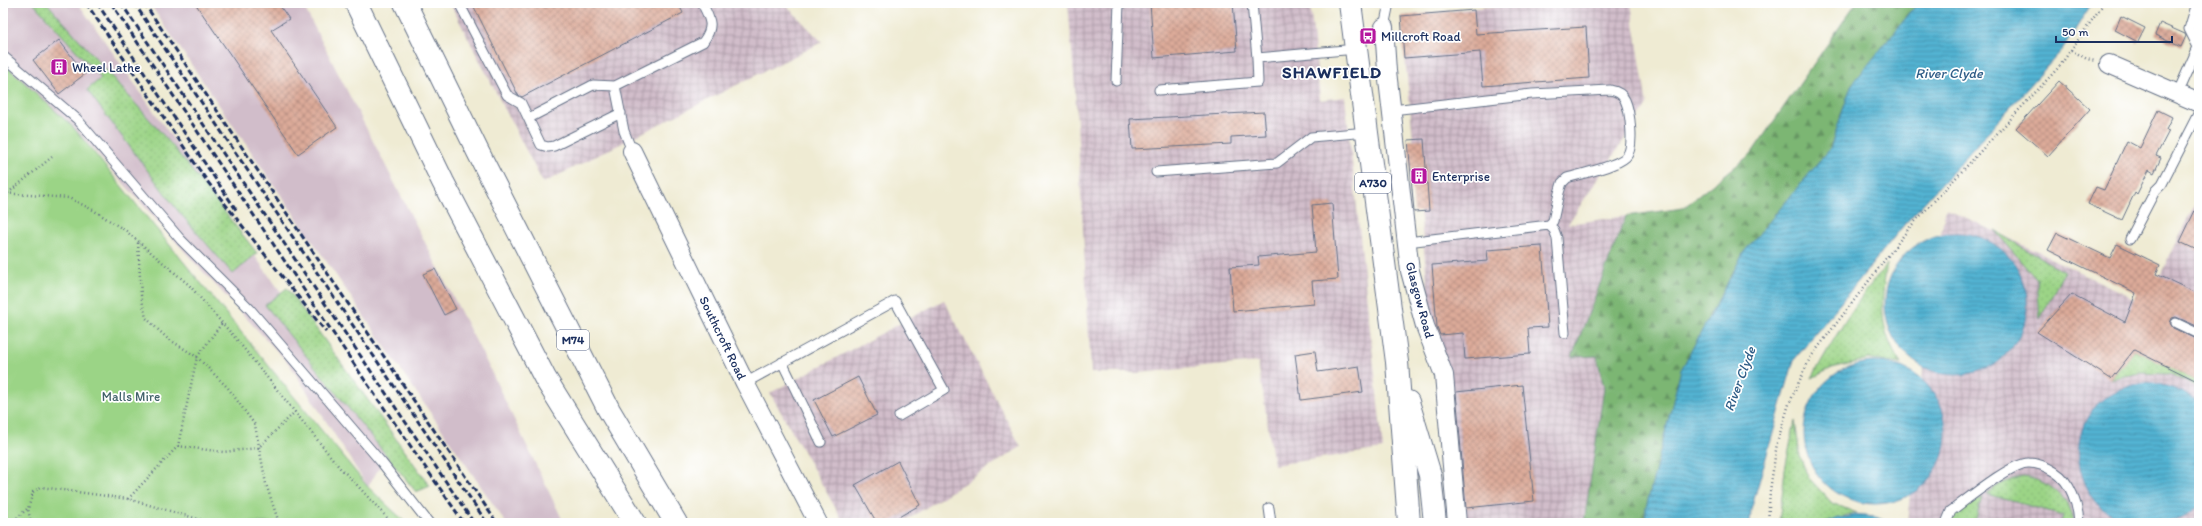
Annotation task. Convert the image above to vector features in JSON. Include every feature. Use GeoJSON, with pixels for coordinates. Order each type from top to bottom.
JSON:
{"type":"FeatureCollection","features":[{"type":"Feature","properties":{"kind":"main road"},"geometry":{"type":"LineString","coordinates":[[356,3],[443,182],[545,378],[635,523]]}},
{"type":"Feature","properties":{"kind":"main road","name":"M74"},"geometry":{"type":"LineString","coordinates":[[405,3],[478,152],[609,410],[676,523]]}},
{"type":"Feature","properties":{"kind":"main road","name":"Glasgow Road"},"geometry":{"type":"LineString","coordinates":[[1350,3],[1397,362],[1409,523]]}},
{"type":"Feature","properties":{"kind":"main road","name":"Glasgow Road"},"geometry":{"type":"LineString","coordinates":[[1397,362],[1430,475],[1435,523]]}},
{"type":"Feature","properties":{"kind":"street","name":"Glasgow Road"},"geometry":{"type":"LineString","coordinates":[[1384,27],[1410,271],[1425,326],[1444,375],[1457,523]]}},
{"type":"Feature","properties":{"kind":"street"},"geometry":{"type":"LineString","coordinates":[[2109,64],[2199,104]]}},
{"type":"Feature","properties":{"kind":"street","name":"Southcroft Road"},"geometry":{"type":"LineString","coordinates":[[632,151],[745,383],[818,523]]}},
{"type":"Feature","properties":{"kind":"lane"},"geometry":{"type":"LineString","coordinates":[[459,3],[507,96],[521,103],[541,145],[548,147],[621,112]]}},
{"type":"Feature","properties":{"kind":"lane"},"geometry":{"type":"LineString","coordinates":[[529,118],[593,85],[615,86],[703,42],[710,32],[710,19],[702,3]]}},
{"type":"Feature","properties":{"kind":"lane"},"geometry":{"type":"LineString","coordinates":[[1116,81],[1119,3]]}},
{"type":"Feature","properties":{"kind":"lane"},"geometry":{"type":"LineString","coordinates":[[1159,90],[1258,82],[1252,3]]}},
{"type":"Feature","properties":{"kind":"lane"},"geometry":{"type":"LineString","coordinates":[[1384,27],[1389,3]]}},
{"type":"Feature","properties":{"kind":"lane"},"geometry":{"type":"LineString","coordinates":[[2177,94],[2198,47],[2189,29],[2197,3]]}},
{"type":"Feature","properties":{"kind":"lane"},"geometry":{"type":"LineString","coordinates":[[1257,58],[1356,49]]}},
{"type":"Feature","properties":{"kind":"lane"},"geometry":{"type":"LineString","coordinates":[[3,56],[77,119],[181,240],[250,308],[382,463],[429,523]]}},
{"type":"Feature","properties":{"kind":"lane"},"geometry":{"type":"LineString","coordinates":[[615,86],[624,131],[632,151]]}},
{"type":"Feature","properties":{"kind":"lane"},"geometry":{"type":"LineString","coordinates":[[1392,110],[1532,94],[1593,90],[1618,92],[1624,99],[1631,134],[1631,150],[1625,158],[1567,178],[1562,183],[1553,221],[1549,225],[1407,242]]}},
{"type":"Feature","properties":{"kind":"lane"},"geometry":{"type":"LineString","coordinates":[[2130,239],[2155,191],[2162,184],[2199,112]]}},
{"type":"Feature","properties":{"kind":"lane"},"geometry":{"type":"LineString","coordinates":[[1156,172],[1277,163],[1311,137],[1367,132]]}},
{"type":"Feature","properties":{"kind":"lane"},"geometry":{"type":"LineString","coordinates":[[1549,225],[1554,230],[1557,238],[1565,333]]}},
{"type":"Feature","properties":{"kind":"lane"},"geometry":{"type":"LineString","coordinates":[[745,383],[895,300],[944,390],[899,416]]}},
{"type":"Feature","properties":{"kind":"lane"},"geometry":{"type":"LineString","coordinates":[[2176,323],[2199,334]]}},
{"type":"Feature","properties":{"kind":"lane"},"geometry":{"type":"LineString","coordinates":[[782,362],[821,442]]}},
{"type":"Feature","properties":{"kind":"lane"},"geometry":{"type":"LineString","coordinates":[[1946,523],[1951,511],[2015,466],[2028,462],[2046,467],[2062,476],[2071,491],[2079,523]]}},
{"type":"Feature","properties":{"kind":"lane"},"geometry":{"type":"LineString","coordinates":[[1269,508],[1271,523]]}},
{"type":"Feature","properties":{"kind":"path"},"geometry":{"type":"LineString","coordinates":[[1768,523],[1770,491],[1777,443],[1789,404],[1810,358],[1910,227],[2059,67],[2104,3]]}},
{"type":"Feature","properties":{"kind":"path"},"geometry":{"type":"LineString","coordinates":[[2071,50],[2087,59],[2109,64]]}},
{"type":"Feature","properties":{"kind":"path"},"geometry":{"type":"LineString","coordinates":[[8,193],[52,157]]}},
{"type":"Feature","properties":{"kind":"path"},"geometry":{"type":"LineString","coordinates":[[3,193],[69,198],[93,210],[126,231],[189,285],[222,323],[340,468],[359,486],[369,500],[392,523]]}},
{"type":"Feature","properties":{"kind":"path"},"geometry":{"type":"LineString","coordinates":[[138,242],[141,295],[146,318],[167,338],[197,356],[228,388],[255,425],[258,448],[266,484],[279,523]]}},
{"type":"Feature","properties":{"kind":"path"},"geometry":{"type":"LineString","coordinates":[[128,499],[178,446],[197,356],[222,323]]}},
{"type":"Feature","properties":{"kind":"path"},"geometry":{"type":"LineString","coordinates":[[178,446],[223,452],[258,448],[295,412]]}},
{"type":"Feature","properties":{"kind":"path"},"geometry":{"type":"LineString","coordinates":[[31,523],[28,508],[33,492],[41,487],[128,499],[212,523]]}},
{"type":"Feature","properties":{"kind":"path"},"geometry":{"type":"LineString","coordinates":[[11,523],[28,508]]}},
{"type":"Feature","properties":{"kind":"shaded area"},"geometry":{"type":"Polygon","coordinates":[[[3,3],[78,3],[267,273],[399,451],[382,463],[368,487],[290,365],[194,262],[73,127],[3,63],[3,3]]]}},
{"type":"Feature","properties":{"kind":"shaded area"},"geometry":{"type":"Polygon","coordinates":[[[149,3],[302,3],[486,361],[564,523],[506,523],[149,3]]]}},
{"type":"Feature","properties":{"kind":"shaded area"},"geometry":{"type":"Polygon","coordinates":[[[450,3],[784,3],[822,42],[543,183],[450,3]]]}},
{"type":"Feature","properties":{"kind":"shaded area"},"geometry":{"type":"Polygon","coordinates":[[[1068,3],[1310,3],[1320,100],[1345,97],[1383,449],[1274,465],[1258,362],[1138,373],[1091,373],[1075,88],[1068,3]]]}},
{"type":"Feature","properties":{"kind":"shaded area"},"geometry":{"type":"Polygon","coordinates":[[[1552,3],[1631,3],[1647,105],[1568,224],[1626,216],[1573,356],[1597,356],[1604,388],[1584,523],[1460,523],[1438,392],[1401,16],[1486,7],[1552,3]]]}},
{"type":"Feature","properties":{"kind":"shaded area"},"geometry":{"type":"Polygon","coordinates":[[[2199,196],[2199,523],[1907,523],[1933,274],[1946,208],[2146,304],[2199,196]]]}},
{"type":"Feature","properties":{"kind":"shaded area"},"geometry":{"type":"Polygon","coordinates":[[[944,300],[1021,447],[902,523],[844,523],[770,393],[944,300]]]}},
{"type":"Feature","properties":{"kind":"green space"},"geometry":{"type":"Polygon","coordinates":[[[33,3],[47,3],[171,144],[257,253],[233,274],[178,211],[87,90],[101,78],[33,3]]]}},
{"type":"Feature","properties":{"kind":"green space"},"geometry":{"type":"Polygon","coordinates":[[[1856,3],[1918,3],[1851,86],[1830,149],[1744,252],[1681,370],[1646,508],[1645,523],[1584,523],[1604,388],[1597,356],[1572,357],[1626,216],[1683,208],[1751,154],[1856,3]]]}},
{"type":"Feature","properties":{"kind":"green space","name":"Malls Mire"},"geometry":{"type":"Polygon","coordinates":[[[3,63],[73,127],[368,487],[406,523],[3,523],[3,63]]]}},
{"type":"Feature","properties":{"kind":"green space"},"geometry":{"type":"Polygon","coordinates":[[[1995,231],[2064,272],[2040,319],[2037,279],[1995,231]]]}},
{"type":"Feature","properties":{"kind":"green space"},"geometry":{"type":"Polygon","coordinates":[[[1887,264],[1883,292],[1883,316],[1889,340],[1901,364],[1868,359],[1832,368],[1812,378],[1846,319],[1887,264]]]}},
{"type":"Feature","properties":{"kind":"green space"},"geometry":{"type":"Polygon","coordinates":[[[287,288],[430,486],[416,492],[265,305],[287,288]]]}},
{"type":"Feature","properties":{"kind":"green space"},"geometry":{"type":"Polygon","coordinates":[[[2134,350],[2199,382],[2199,388],[2170,374],[2140,373],[2111,379],[2134,350]]]}},
{"type":"Feature","properties":{"kind":"green space"},"geometry":{"type":"Polygon","coordinates":[[[1795,421],[1800,456],[1808,477],[1832,503],[1857,513],[1846,515],[1832,523],[1779,523],[1785,469],[1795,421]]]}},
{"type":"Feature","properties":{"kind":"green space"},"geometry":{"type":"Polygon","coordinates":[[[2024,477],[2042,482],[2057,492],[2068,505],[2074,523],[2061,523],[2063,515],[1986,494],[2004,483],[2013,479],[2024,477]]]}},
{"type":"Feature","properties":{"kind":"green space"},"geometry":{"type":"Polygon","coordinates":[[[1982,497],[1975,523],[1949,523],[1954,514],[1982,497]]]}},
{"type":"Feature","properties":{"kind":"water","name":"River Clyde"},"geometry":{"type":"Polygon","coordinates":[[[1918,3],[2092,3],[2063,49],[1904,225],[1794,360],[1751,510],[1750,523],[1645,523],[1646,508],[1681,370],[1744,252],[1830,149],[1851,86],[1918,3]]]}},
{"type":"Feature","properties":{"kind":"water"},"geometry":{"type":"Polygon","coordinates":[[[1949,233],[1963,233],[1990,241],[2011,259],[2022,277],[2026,290],[2026,318],[2019,338],[2001,359],[1990,367],[1977,372],[1963,375],[1949,375],[1922,367],[1901,349],[1893,338],[1888,325],[1885,311],[1885,297],[1893,270],[1911,249],[1922,241],[1935,236],[1949,233]]]}},
{"type":"Feature","properties":{"kind":"water"},"geometry":{"type":"Polygon","coordinates":[[[1868,362],[1882,362],[1909,370],[1930,388],[1941,406],[1945,419],[1945,447],[1938,467],[1920,488],[1909,496],[1896,501],[1882,504],[1868,504],[1841,496],[1820,478],[1812,467],[1807,454],[1804,440],[1804,426],[1812,399],[1830,378],[1841,370],[1854,365],[1868,362]]]}},
{"type":"Feature","properties":{"kind":"water"},"geometry":{"type":"Polygon","coordinates":[[[2146,382],[2174,389],[2199,403],[2199,505],[2188,514],[2170,521],[2156,523],[2131,523],[2112,515],[2096,502],[2086,485],[2080,466],[2079,446],[2083,426],[2093,409],[2109,395],[2127,387],[2146,382]]]}},
{"type":"Feature","properties":{"kind":"water"},"geometry":{"type":"Polygon","coordinates":[[[1855,515],[1876,517],[1890,523],[1827,523],[1835,519],[1855,515]]]}},
{"type":"Feature","properties":{"kind":"building"},"geometry":{"type":"Polygon","coordinates":[[[195,3],[278,3],[289,19],[271,30],[337,127],[298,154],[195,3]]]}},
{"type":"Feature","properties":{"kind":"building"},"geometry":{"type":"Polygon","coordinates":[[[472,3],[678,3],[683,13],[522,97],[518,95],[472,3]]]}},
{"type":"Feature","properties":{"kind":"building"},"geometry":{"type":"Polygon","coordinates":[[[1150,3],[1233,3],[1237,51],[1154,58],[1150,3]]]}},
{"type":"Feature","properties":{"kind":"building"},"geometry":{"type":"Polygon","coordinates":[[[1474,10],[1476,34],[1586,27],[1589,78],[1483,86],[1480,52],[1404,58],[1401,16],[1474,10]]]}},
{"type":"Feature","properties":{"kind":"building"},"geometry":{"type":"Polygon","coordinates":[[[2121,16],[2145,28],[2138,42],[2115,30],[2121,16]]]}},
{"type":"Feature","properties":{"kind":"building"},"geometry":{"type":"Polygon","coordinates":[[[2160,23],[2185,34],[2186,36],[2181,47],[2155,35],[2160,23]]]}},
{"type":"Feature","properties":{"kind":"building","name":"Wheel Lathe"},"geometry":{"type":"Polygon","coordinates":[[[59,40],[85,74],[59,94],[33,60],[59,40]]]}},
{"type":"Feature","properties":{"kind":"building"},"geometry":{"type":"Polygon","coordinates":[[[2059,81],[2090,109],[2048,156],[2016,128],[2059,81]]]}},
{"type":"Feature","properties":{"kind":"building"},"geometry":{"type":"Polygon","coordinates":[[[2158,110],[2172,117],[2166,130],[2169,131],[2156,156],[2161,158],[2154,173],[2149,170],[2137,194],[2135,192],[2122,220],[2088,204],[2096,187],[2104,190],[2127,141],[2140,148],[2158,110]]]}},
{"type":"Feature","properties":{"kind":"building"},"geometry":{"type":"Polygon","coordinates":[[[1264,112],[1266,135],[1231,137],[1231,144],[1132,149],[1130,119],[1264,112]]]}},
{"type":"Feature","properties":{"kind":"building","name":"Enterprise"},"geometry":{"type":"Polygon","coordinates":[[[1424,139],[1429,211],[1414,212],[1408,140],[1424,139]]]}},
{"type":"Feature","properties":{"kind":"building"},"geometry":{"type":"Polygon","coordinates":[[[2199,202],[2199,251],[2180,242],[2199,202]]]}},
{"type":"Feature","properties":{"kind":"building"},"geometry":{"type":"Polygon","coordinates":[[[1332,203],[1338,279],[1312,281],[1314,304],[1233,311],[1230,267],[1259,265],[1258,257],[1316,252],[1312,205],[1332,203]]]}},
{"type":"Feature","properties":{"kind":"building"},"geometry":{"type":"Polygon","coordinates":[[[2057,233],[2110,258],[2117,244],[2160,265],[2156,274],[2199,294],[2199,327],[2176,317],[2172,318],[2170,323],[2173,328],[2199,340],[2199,382],[2134,350],[2111,379],[2037,332],[2072,294],[2125,322],[2136,293],[2048,250],[2057,233]]]}},
{"type":"Feature","properties":{"kind":"building"},"geometry":{"type":"Polygon","coordinates":[[[1542,246],[1548,327],[1528,328],[1530,354],[1465,359],[1463,333],[1440,335],[1437,327],[1432,265],[1488,261],[1487,250],[1542,246]]]}},
{"type":"Feature","properties":{"kind":"building"},"geometry":{"type":"Polygon","coordinates":[[[435,269],[456,309],[444,315],[423,274],[435,269]]]}},
{"type":"Feature","properties":{"kind":"building"},"geometry":{"type":"Polygon","coordinates":[[[1315,351],[1318,372],[1359,366],[1363,392],[1301,400],[1295,354],[1315,351]]]}},
{"type":"Feature","properties":{"kind":"building"},"geometry":{"type":"Polygon","coordinates":[[[858,377],[877,415],[833,437],[814,400],[858,377]]]}},
{"type":"Feature","properties":{"kind":"building"},"geometry":{"type":"Polygon","coordinates":[[[1522,385],[1534,501],[1466,508],[1456,392],[1522,385]]]}},
{"type":"Feature","properties":{"kind":"building"},"geometry":{"type":"Polygon","coordinates":[[[898,461],[920,505],[888,523],[877,523],[855,485],[898,461]]]}},
{"type":"Feature","properties":{"kind":"railway"},"geometry":{"type":"LineString","coordinates":[[86,3],[207,181],[326,332]]}},
{"type":"Feature","properties":{"kind":"railway"},"geometry":{"type":"LineString","coordinates":[[97,3],[237,211]]}},
{"type":"Feature","properties":{"kind":"railway"},"geometry":{"type":"LineString","coordinates":[[111,3],[364,379],[464,523]]}},
{"type":"Feature","properties":{"kind":"railway"},"geometry":{"type":"LineString","coordinates":[[121,3],[474,523]]}},
{"type":"Feature","properties":{"kind":"railway"},"geometry":{"type":"LineString","coordinates":[[134,3],[487,523]]}},
{"type":"Feature","properties":{"kind":"railway"},"geometry":{"type":"LineString","coordinates":[[144,3],[497,523]]}},
{"type":"Feature","properties":{"kind":"place","name":"Millcroft Road"},"geometry":{"type":"Point","coordinates":[1368,36]}},
{"type":"Feature","properties":{"kind":"place","name":"Wheel Lathe"},"geometry":{"type":"Point","coordinates":[59,67]}},
{"type":"Feature","properties":{"kind":"place","name":"Enterprise"},"geometry":{"type":"Point","coordinates":[1419,176]}},
{"type":"Feature","properties":{"kind":"district","name":"SHAWFIELD"},"geometry":{"type":"Point","coordinates":[1332,72]}}]}
